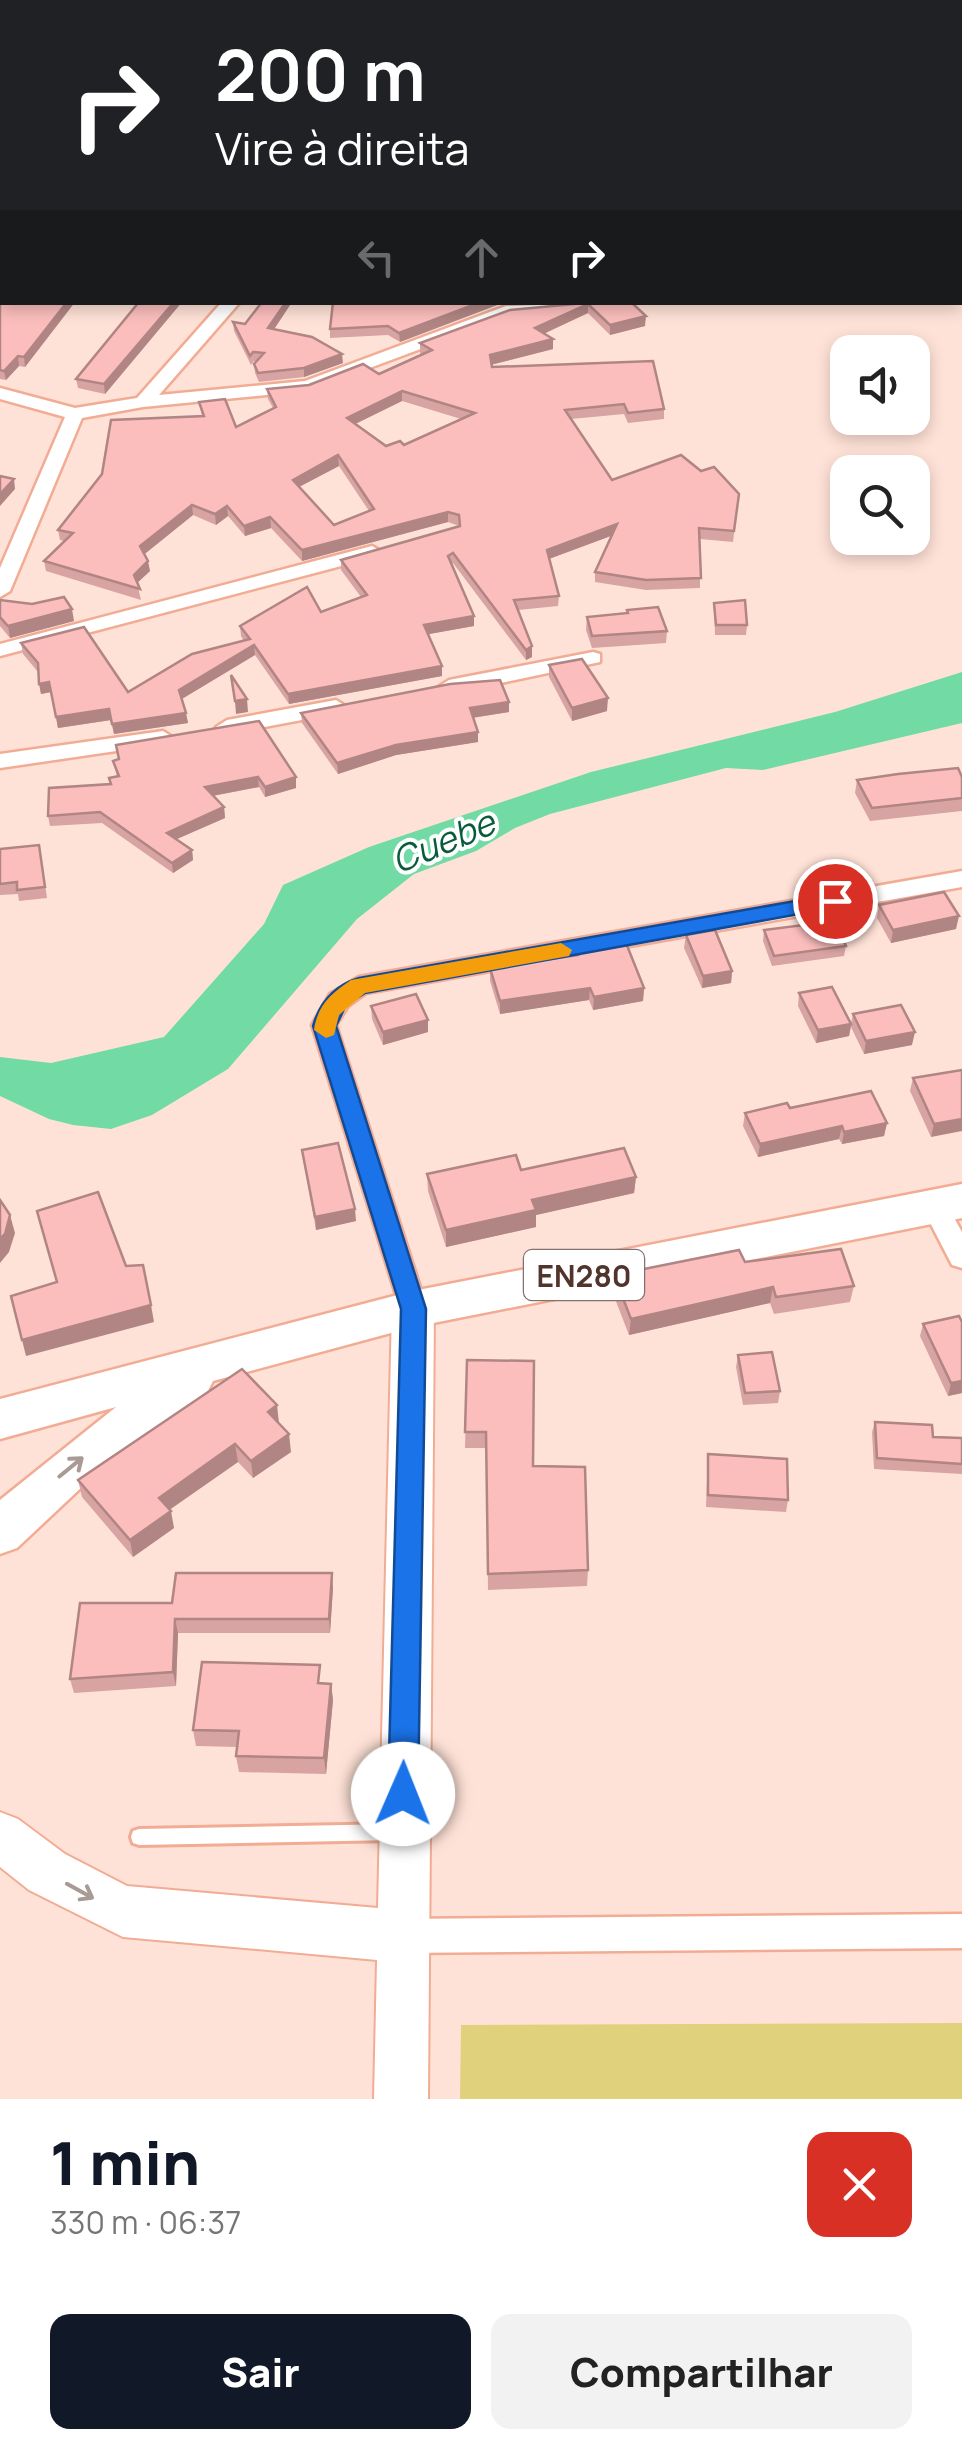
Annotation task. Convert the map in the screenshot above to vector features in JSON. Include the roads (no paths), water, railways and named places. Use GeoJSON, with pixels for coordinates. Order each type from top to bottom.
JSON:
{"type":"FeatureCollection","features":[{"type":"Feature","properties":{"kind":"main road","name":"EN280"},"geometry":{"type":"LineString","coordinates":[[0,1420],[413,1309],[949,1204]]}},
{"type":"Feature","properties":{"kind":"main road"},"geometry":{"type":"LineString","coordinates":[[402,2099],[402,1832],[413,1309]]}},
{"type":"Feature","properties":{"kind":"main road","name":"EN280"},"geometry":{"type":"LineString","coordinates":[[0,1534],[27,1503],[94,1448],[210,1366]]}},
{"type":"Feature","properties":{"kind":"main road"},"geometry":{"type":"LineString","coordinates":[[0,1836],[48,1872],[123,1912],[401,1936]]}},
{"type":"Feature","properties":{"kind":"street"},"geometry":{"type":"LineString","coordinates":[[142,402],[229,305]]}},
{"type":"Feature","properties":{"kind":"street"},"geometry":{"type":"LineString","coordinates":[[0,393],[75,414],[142,402],[308,386],[506,310],[574,305]]}},
{"type":"Feature","properties":{"kind":"street"},"geometry":{"type":"LineString","coordinates":[[0,591],[75,414]]}},
{"type":"Feature","properties":{"kind":"street"},"geometry":{"type":"LineString","coordinates":[[0,650],[392,546]]}},
{"type":"Feature","properties":{"kind":"street"},"geometry":{"type":"LineString","coordinates":[[424,692],[593,658]]}},
{"type":"Feature","properties":{"kind":"street"},"geometry":{"type":"LineString","coordinates":[[0,761],[366,702]]}},
{"type":"Feature","properties":{"kind":"street"},"geometry":{"type":"LineString","coordinates":[[413,1309],[324,1026],[338,1000],[359,986],[962,878]]}},
{"type":"Feature","properties":{"kind":"street"},"geometry":{"type":"LineString","coordinates":[[949,1204],[962,1257]]}},
{"type":"Feature","properties":{"kind":"street"},"geometry":{"type":"LineString","coordinates":[[401,1936],[962,1931]]}},
{"type":"Feature","properties":{"kind":"lane"},"geometry":{"type":"LineString","coordinates":[[139,1837],[402,1832]]}},
{"type":"Feature","properties":{"kind":"water","name":"Cuebe"},"geometry":{"type":"Polygon","coordinates":[[[962,672],[962,723],[763,770],[726,768],[550,814],[515,828],[476,851],[414,874],[357,919],[228,1069],[152,1115],[111,1129],[73,1125],[49,1119],[0,1096],[0,1057],[51,1063],[164,1037],[264,924],[283,885],[369,847],[591,772],[835,712],[962,672]]]}}]}
